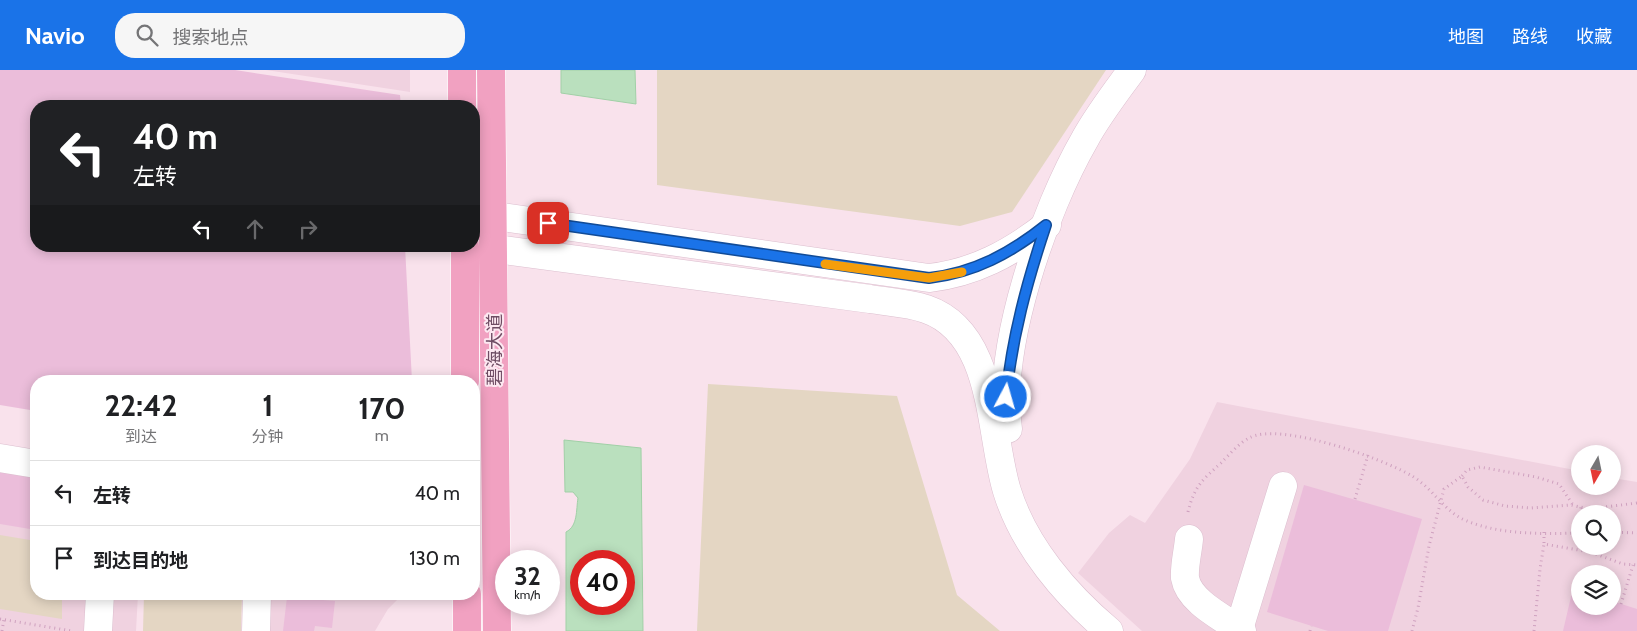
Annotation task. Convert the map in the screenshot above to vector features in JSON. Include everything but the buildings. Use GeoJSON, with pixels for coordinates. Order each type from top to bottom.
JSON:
{"type":"FeatureCollection","features":[{"type":"Feature","properties":{"kind":"main road"},"geometry":{"type":"LineString","coordinates":[[462,70],[462,100]]}},
{"type":"Feature","properties":{"kind":"main road","name":"碧海大道"},"geometry":{"type":"LineString","coordinates":[[491,70],[484,247],[497,631]]}},
{"type":"Feature","properties":{"kind":"main road","name":"碧海大道"},"geometry":{"type":"LineString","coordinates":[[465,252],[465,375]]}},
{"type":"Feature","properties":{"kind":"main road"},"geometry":{"type":"LineString","coordinates":[[467,600],[467,631]]}},
{"type":"Feature","properties":{"kind":"street"},"geometry":{"type":"LineString","coordinates":[[1129,631],[1078,582],[1058,554],[1028,503],[1015,464],[1008,426],[1006,397],[1014,334],[1026,286],[1046,225],[1064,180],[1085,138],[1132,70]]}},
{"type":"Feature","properties":{"kind":"street"},"geometry":{"type":"LineString","coordinates":[[484,214],[929,278],[950,276],[984,264],[1009,252],[1046,225]]}},
{"type":"Feature","properties":{"kind":"street"},"geometry":{"type":"LineString","coordinates":[[484,247],[870,299],[926,309],[950,323],[964,338],[982,368],[997,453],[1008,493],[1023,528],[1044,561],[1071,593],[1109,631]]}},
{"type":"Feature","properties":{"kind":"street"},"geometry":{"type":"LineString","coordinates":[[0,447],[30,451]]}},
{"type":"Feature","properties":{"kind":"street"},"geometry":{"type":"LineString","coordinates":[[0,458],[30,463]]}},
{"type":"Feature","properties":{"kind":"street"},"geometry":{"type":"LineString","coordinates":[[1189,539],[1185,577],[1189,590],[1199,601],[1240,630],[1283,486]]}},
{"type":"Feature","properties":{"kind":"street"},"geometry":{"type":"LineString","coordinates":[[98,631],[100,600]]}},
{"type":"Feature","properties":{"kind":"street"},"geometry":{"type":"LineString","coordinates":[[256,631],[257,600]]}},
{"type":"Feature","properties":{"kind":"path"},"geometry":{"type":"LineString","coordinates":[[1189,539],[1188,514],[1192,496],[1201,480],[1250,437],[1271,433],[1332,444],[1368,455],[1412,476],[1433,491],[1453,514],[1486,528],[1571,533]]}},
{"type":"Feature","properties":{"kind":"path"},"geometry":{"type":"LineString","coordinates":[[1355,499],[1368,455]]}},
{"type":"Feature","properties":{"kind":"path"},"geometry":{"type":"LineString","coordinates":[[1412,631],[1429,546],[1444,489],[1462,476],[1466,470],[1480,467],[1536,476],[1559,484],[1572,505]]}},
{"type":"Feature","properties":{"kind":"path"},"geometry":{"type":"LineString","coordinates":[[1462,476],[1468,487],[1483,500],[1490,502],[1531,508],[1571,506]]}},
{"type":"Feature","properties":{"kind":"path"},"geometry":{"type":"LineString","coordinates":[[1621,506],[1637,504]]}},
{"type":"Feature","properties":{"kind":"path"},"geometry":{"type":"LineString","coordinates":[[1534,631],[1544,532]]}},
{"type":"Feature","properties":{"kind":"path"},"geometry":{"type":"LineString","coordinates":[[1621,532],[1637,533]]}},
{"type":"Feature","properties":{"kind":"path"},"geometry":{"type":"LineString","coordinates":[[1544,544],[1590,552],[1635,565],[1621,604]]}},
{"type":"Feature","properties":{"kind":"path"},"geometry":{"type":"LineString","coordinates":[[2,631],[2,619],[46,629],[75,631]]}},
{"type":"Feature","properties":{"kind":"path"},"geometry":{"type":"LineString","coordinates":[[1310,631],[1311,626]]}},
{"type":"Feature","properties":{"kind":"shaded area"},"geometry":{"type":"Polygon","coordinates":[[[266,70],[410,70],[410,92],[266,70]]]}},
{"type":"Feature","properties":{"kind":"shaded area"},"geometry":{"type":"Polygon","coordinates":[[[561,70],[635,70],[636,104],[561,93],[561,70]]]}},
{"type":"Feature","properties":{"kind":"shaded area"},"geometry":{"type":"Polygon","coordinates":[[[657,70],[1106,70],[1012,212],[960,226],[657,185],[657,70]]]}},
{"type":"Feature","properties":{"kind":"shaded area"},"geometry":{"type":"Polygon","coordinates":[[[708,384],[897,396],[957,595],[1000,631],[697,631],[708,384]]]}},
{"type":"Feature","properties":{"kind":"shaded area"},"geometry":{"type":"Polygon","coordinates":[[[1217,402],[1571,469],[1571,495],[1621,495],[1621,479],[1637,482],[1637,631],[1142,631],[1078,573],[1109,533],[1130,515],[1145,523],[1190,459],[1217,402]]]}},
{"type":"Feature","properties":{"kind":"shaded area"},"geometry":{"type":"Polygon","coordinates":[[[564,440],[641,448],[643,631],[566,631],[566,532],[575,522],[578,498],[573,492],[565,492],[564,440]]]}},
{"type":"Feature","properties":{"kind":"shaded area"},"geometry":{"type":"Polygon","coordinates":[[[0,453],[30,458],[30,600],[138,600],[136,631],[0,631],[0,453]]]}},
{"type":"Feature","properties":{"kind":"shaded area"},"geometry":{"type":"Polygon","coordinates":[[[0,535],[30,540],[30,600],[62,600],[62,619],[0,609],[0,535]]]}},
{"type":"Feature","properties":{"kind":"shaded area"},"geometry":{"type":"Polygon","coordinates":[[[144,600],[242,600],[241,631],[143,631],[144,600]]]}},
{"type":"Feature","properties":{"kind":"shaded area"},"geometry":{"type":"Polygon","coordinates":[[[244,600],[397,600],[388,609],[375,631],[243,631],[244,600]]]}},
{"type":"Feature","properties":{"kind":"slow traffic"},"geometry":{"type":"LineString","coordinates":[[825,264],[929,278],[950,276],[962,272]]}},
{"type":"Feature","properties":{"kind":"route"},"geometry":{"type":"LineString","coordinates":[[548,223],[772,257],[929,278],[950,276],[984,264],[1009,252],[1046,225],[1026,286],[1014,334],[1006,397]]}}]}
